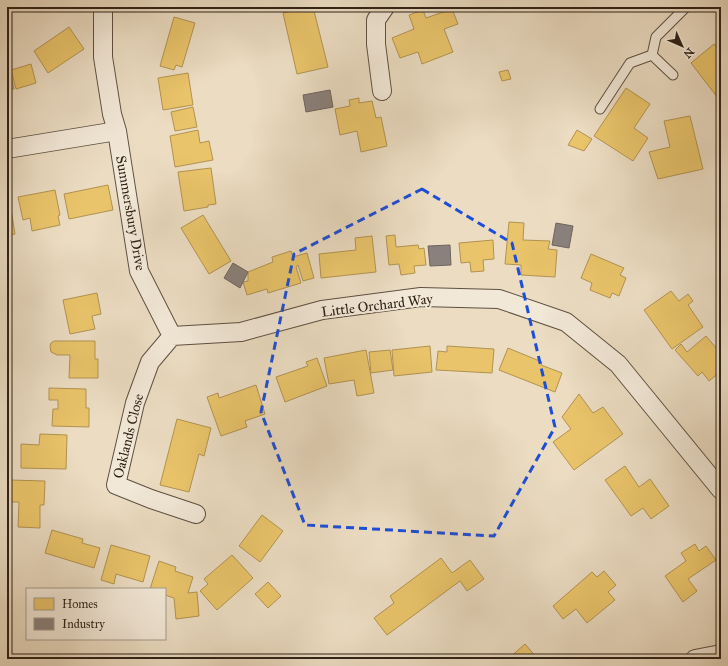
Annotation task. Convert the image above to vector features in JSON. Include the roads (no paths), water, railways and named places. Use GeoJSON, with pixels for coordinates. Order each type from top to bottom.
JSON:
{"type":"FeatureCollection","features":[{"type":"Feature","properties":{"kind":"street","name":"Summersbury Drive"},"geometry":{"type":"LineString","coordinates":[[103,7],[103,57],[112,114],[117,131],[139,272],[172,336]]}},
{"type":"Feature","properties":{"kind":"street"},"geometry":{"type":"LineString","coordinates":[[382,91],[376,44],[376,20],[385,7]]}},
{"type":"Feature","properties":{"kind":"street"},"geometry":{"type":"LineString","coordinates":[[7,149],[117,131]]}},
{"type":"Feature","properties":{"kind":"street","name":"Little Orchard Way"},"geometry":{"type":"LineString","coordinates":[[172,336],[241,332],[322,310],[422,297],[499,299],[566,322],[618,364],[721,490]]}},
{"type":"Feature","properties":{"kind":"street","name":"Oaklands Close"},"geometry":{"type":"LineString","coordinates":[[172,336],[150,362],[135,403],[116,485],[151,499],[196,514]]}},
{"type":"Feature","properties":{"kind":"street"},"geometry":{"type":"LineString","coordinates":[[695,659],[721,654]]}},
{"type":"Feature","properties":{"kind":"lane"},"geometry":{"type":"LineString","coordinates":[[652,55],[656,37],[686,7]]}},
{"type":"Feature","properties":{"kind":"lane"},"geometry":{"type":"LineString","coordinates":[[652,55],[673,75]]}},
{"type":"Feature","properties":{"kind":"lane"},"geometry":{"type":"LineString","coordinates":[[600,109],[630,63],[652,55]]}}]}
